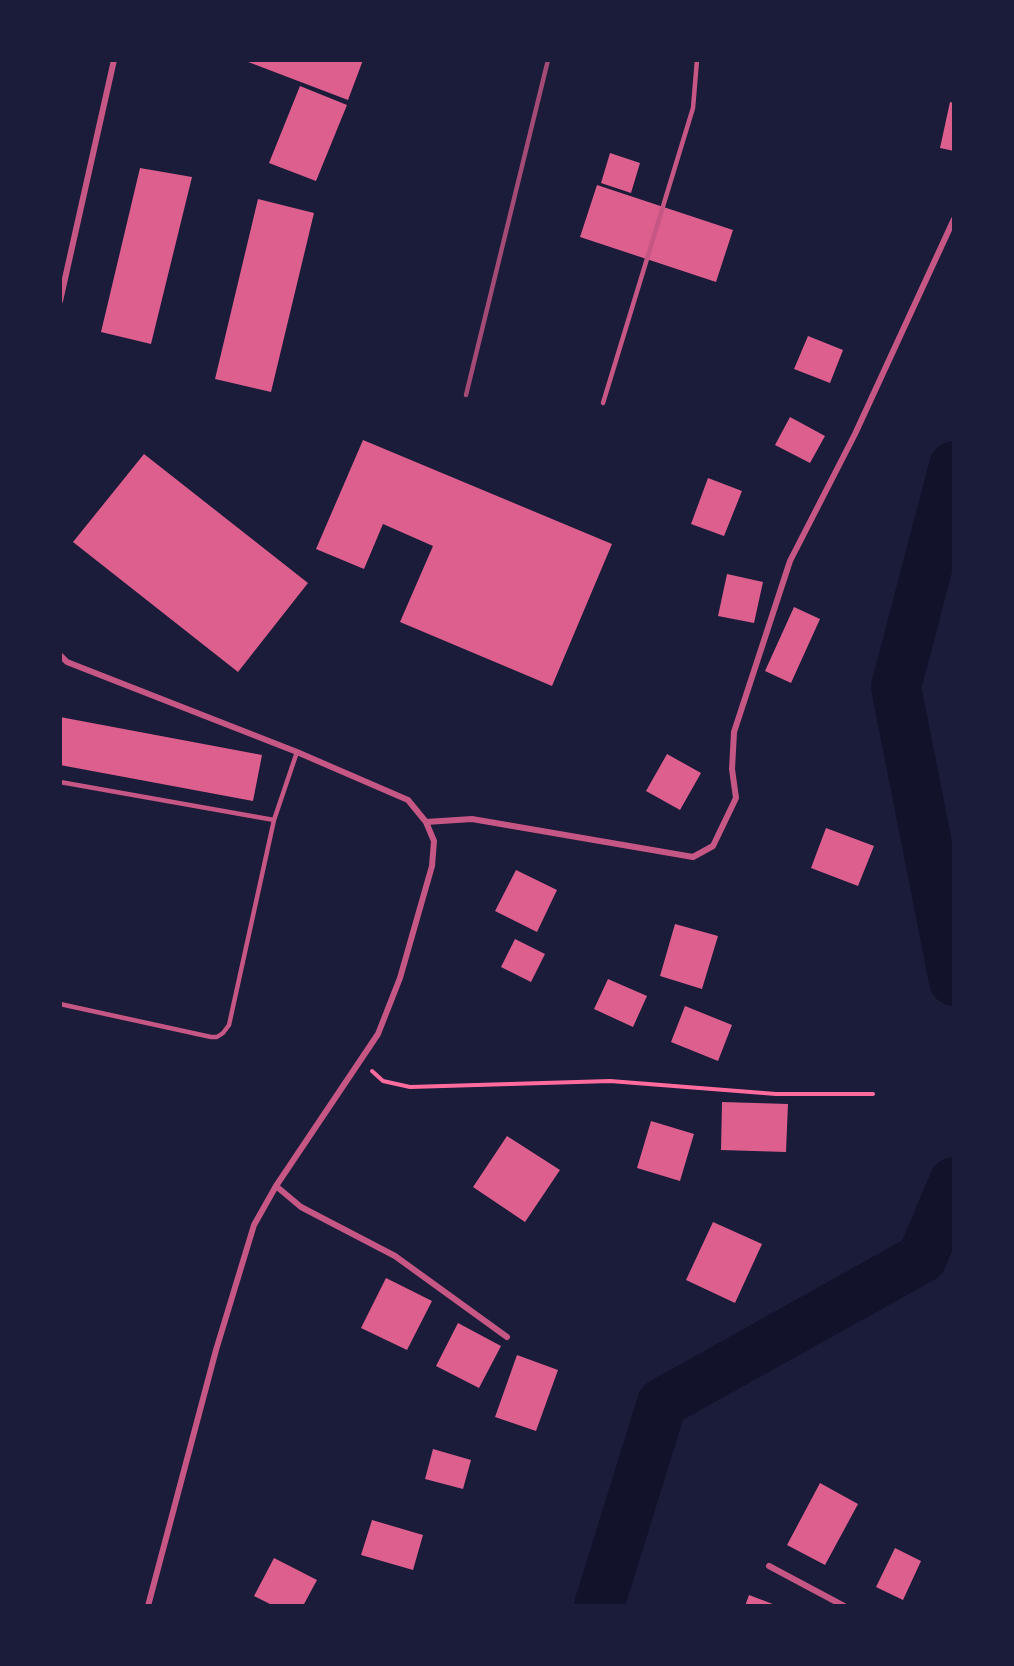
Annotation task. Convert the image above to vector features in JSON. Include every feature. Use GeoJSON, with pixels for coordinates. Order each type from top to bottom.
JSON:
{"type":"FeatureCollection","features":[{"type":"Feature","properties":{"kind":"street"},"geometry":{"type":"LineString","coordinates":[[60,301],[114,60]]}},
{"type":"Feature","properties":{"kind":"street"},"geometry":{"type":"LineString","coordinates":[[426,822],[472,819],[693,857],[713,846],[736,798],[732,769],[734,732],[790,561],[855,434],[954,219]]}},
{"type":"Feature","properties":{"kind":"street"},"geometry":{"type":"LineString","coordinates":[[60,655],[67,662],[297,752],[408,800],[426,822],[434,841],[432,866],[400,978],[378,1034],[276,1186],[254,1225],[216,1350],[148,1606]]}},
{"type":"Feature","properties":{"kind":"street"},"geometry":{"type":"LineString","coordinates":[[276,1186],[301,1207],[395,1256],[507,1337]]}},
{"type":"Feature","properties":{"kind":"street"},"geometry":{"type":"LineString","coordinates":[[769,1566],[844,1606]]}},
{"type":"Feature","properties":{"kind":"lane"},"geometry":{"type":"LineString","coordinates":[[603,403],[693,108],[698,60]]}},
{"type":"Feature","properties":{"kind":"lane"},"geometry":{"type":"LineString","coordinates":[[60,1004],[211,1037],[217,1037],[223,1033],[229,1025],[274,820],[297,752]]}},
{"type":"Feature","properties":{"kind":"lane"},"geometry":{"type":"LineString","coordinates":[[60,782],[274,820]]}},
{"type":"Feature","properties":{"kind":"path"},"geometry":{"type":"LineString","coordinates":[[360,1061],[383,1081],[410,1087],[610,1081],[776,1094],[873,1094]]}},
{"type":"Feature","properties":{"kind":"building"},"geometry":{"type":"Polygon","coordinates":[[[243,60],[363,60],[348,100],[243,60]]]}},
{"type":"Feature","properties":{"kind":"building"},"geometry":{"type":"Polygon","coordinates":[[[300,86],[347,105],[316,181],[269,163],[300,86]]]}},
{"type":"Feature","properties":{"kind":"building"},"geometry":{"type":"Polygon","coordinates":[[[950,102],[954,103],[954,151],[940,148],[950,102]]]}},
{"type":"Feature","properties":{"kind":"building"},"geometry":{"type":"Polygon","coordinates":[[[610,153],[640,163],[631,193],[601,183],[610,153]]]}},
{"type":"Feature","properties":{"kind":"building"},"geometry":{"type":"Polygon","coordinates":[[[140,168],[192,177],[151,344],[101,332],[140,168]]]}},
{"type":"Feature","properties":{"kind":"building"},"geometry":{"type":"Polygon","coordinates":[[[597,185],[733,230],[716,282],[580,237],[597,185]]]}},
{"type":"Feature","properties":{"kind":"building"},"geometry":{"type":"Polygon","coordinates":[[[258,199],[314,213],[271,392],[215,379],[258,199]]]}},
{"type":"Feature","properties":{"kind":"building"},"geometry":{"type":"Polygon","coordinates":[[[808,336],[843,350],[830,383],[794,369],[808,336]]]}},
{"type":"Feature","properties":{"kind":"building"},"geometry":{"type":"Polygon","coordinates":[[[790,417],[825,436],[810,463],[775,445],[790,417]]]}},
{"type":"Feature","properties":{"kind":"building"},"geometry":{"type":"Polygon","coordinates":[[[363,440],[612,544],[552,686],[400,622],[433,546],[383,524],[364,569],[316,549],[363,440]]]}},
{"type":"Feature","properties":{"kind":"building"},"geometry":{"type":"Polygon","coordinates":[[[144,454],[308,583],[238,672],[73,542],[144,454]]]}},
{"type":"Feature","properties":{"kind":"building"},"geometry":{"type":"Polygon","coordinates":[[[708,478],[742,491],[724,536],[691,524],[708,478]]]}},
{"type":"Feature","properties":{"kind":"building"},"geometry":{"type":"Polygon","coordinates":[[[727,574],[763,582],[754,623],[718,616],[727,574]]]}},
{"type":"Feature","properties":{"kind":"building"},"geometry":{"type":"Polygon","coordinates":[[[794,607],[820,619],[791,683],[765,671],[794,607]]]}},
{"type":"Feature","properties":{"kind":"building"},"geometry":{"type":"Polygon","coordinates":[[[60,717],[262,755],[253,801],[60,765],[60,717]]]}},
{"type":"Feature","properties":{"kind":"building"},"geometry":{"type":"Polygon","coordinates":[[[667,754],[701,773],[680,810],[646,791],[667,754]]]}},
{"type":"Feature","properties":{"kind":"building"},"geometry":{"type":"Polygon","coordinates":[[[826,828],[874,846],[858,886],[811,868],[826,828]]]}},
{"type":"Feature","properties":{"kind":"building"},"geometry":{"type":"Polygon","coordinates":[[[516,870],[557,890],[537,932],[495,911],[516,870]]]}},
{"type":"Feature","properties":{"kind":"building"},"geometry":{"type":"Polygon","coordinates":[[[675,924],[718,936],[702,989],[660,976],[675,924]]]}},
{"type":"Feature","properties":{"kind":"building"},"geometry":{"type":"Polygon","coordinates":[[[515,939],[545,954],[531,982],[501,967],[515,939]]]}},
{"type":"Feature","properties":{"kind":"building"},"geometry":{"type":"Polygon","coordinates":[[[608,979],[647,996],[633,1027],[594,1009],[608,979]]]}},
{"type":"Feature","properties":{"kind":"building"},"geometry":{"type":"Polygon","coordinates":[[[685,1006],[732,1025],[718,1061],[671,1042],[685,1006]]]}},
{"type":"Feature","properties":{"kind":"building"},"geometry":{"type":"Polygon","coordinates":[[[722,1102],[788,1104],[786,1152],[721,1150],[722,1102]]]}},
{"type":"Feature","properties":{"kind":"building"},"geometry":{"type":"Polygon","coordinates":[[[651,1121],[694,1134],[680,1181],[637,1168],[651,1121]]]}},
{"type":"Feature","properties":{"kind":"building"},"geometry":{"type":"Polygon","coordinates":[[[507,1136],[560,1170],[525,1222],[473,1187],[507,1136]]]}},
{"type":"Feature","properties":{"kind":"building"},"geometry":{"type":"Polygon","coordinates":[[[713,1222],[762,1244],[735,1303],[686,1280],[713,1222]]]}},
{"type":"Feature","properties":{"kind":"building"},"geometry":{"type":"Polygon","coordinates":[[[386,1278],[432,1301],[407,1350],[361,1328],[386,1278]]]}},
{"type":"Feature","properties":{"kind":"building"},"geometry":{"type":"Polygon","coordinates":[[[458,1323],[501,1346],[479,1388],[436,1366],[458,1323]]]}},
{"type":"Feature","properties":{"kind":"building"},"geometry":{"type":"Polygon","coordinates":[[[517,1355],[558,1370],[536,1431],[495,1417],[517,1355]]]}},
{"type":"Feature","properties":{"kind":"building"},"geometry":{"type":"Polygon","coordinates":[[[433,1449],[471,1460],[463,1489],[425,1479],[433,1449]]]}},
{"type":"Feature","properties":{"kind":"building"},"geometry":{"type":"Polygon","coordinates":[[[820,1483],[858,1504],[825,1565],[787,1545],[820,1483]]]}},
{"type":"Feature","properties":{"kind":"building"},"geometry":{"type":"Polygon","coordinates":[[[372,1520],[423,1535],[413,1570],[361,1555],[372,1520]]]}},
{"type":"Feature","properties":{"kind":"building"},"geometry":{"type":"Polygon","coordinates":[[[895,1548],[921,1561],[903,1600],[876,1587],[895,1548]]]}},
{"type":"Feature","properties":{"kind":"building"},"geometry":{"type":"Polygon","coordinates":[[[274,1558],[317,1580],[303,1606],[274,1606],[254,1596],[274,1558]]]}},
{"type":"Feature","properties":{"kind":"building"},"geometry":{"type":"Polygon","coordinates":[[[749,1595],[778,1606],[745,1606],[749,1595]]]}},
{"type":"Feature","properties":{"kind":"waterway"},"geometry":{"type":"LineString","coordinates":[[954,466],[896,687],[954,981]]}},
{"type":"Feature","properties":{"kind":"waterway"},"geometry":{"type":"LineString","coordinates":[[599,1606],[662,1403],[922,1258],[954,1182]]}},
{"type":"Feature","properties":{"kind":"railway"},"geometry":{"type":"LineString","coordinates":[[466,395],[548,60]]}}]}
